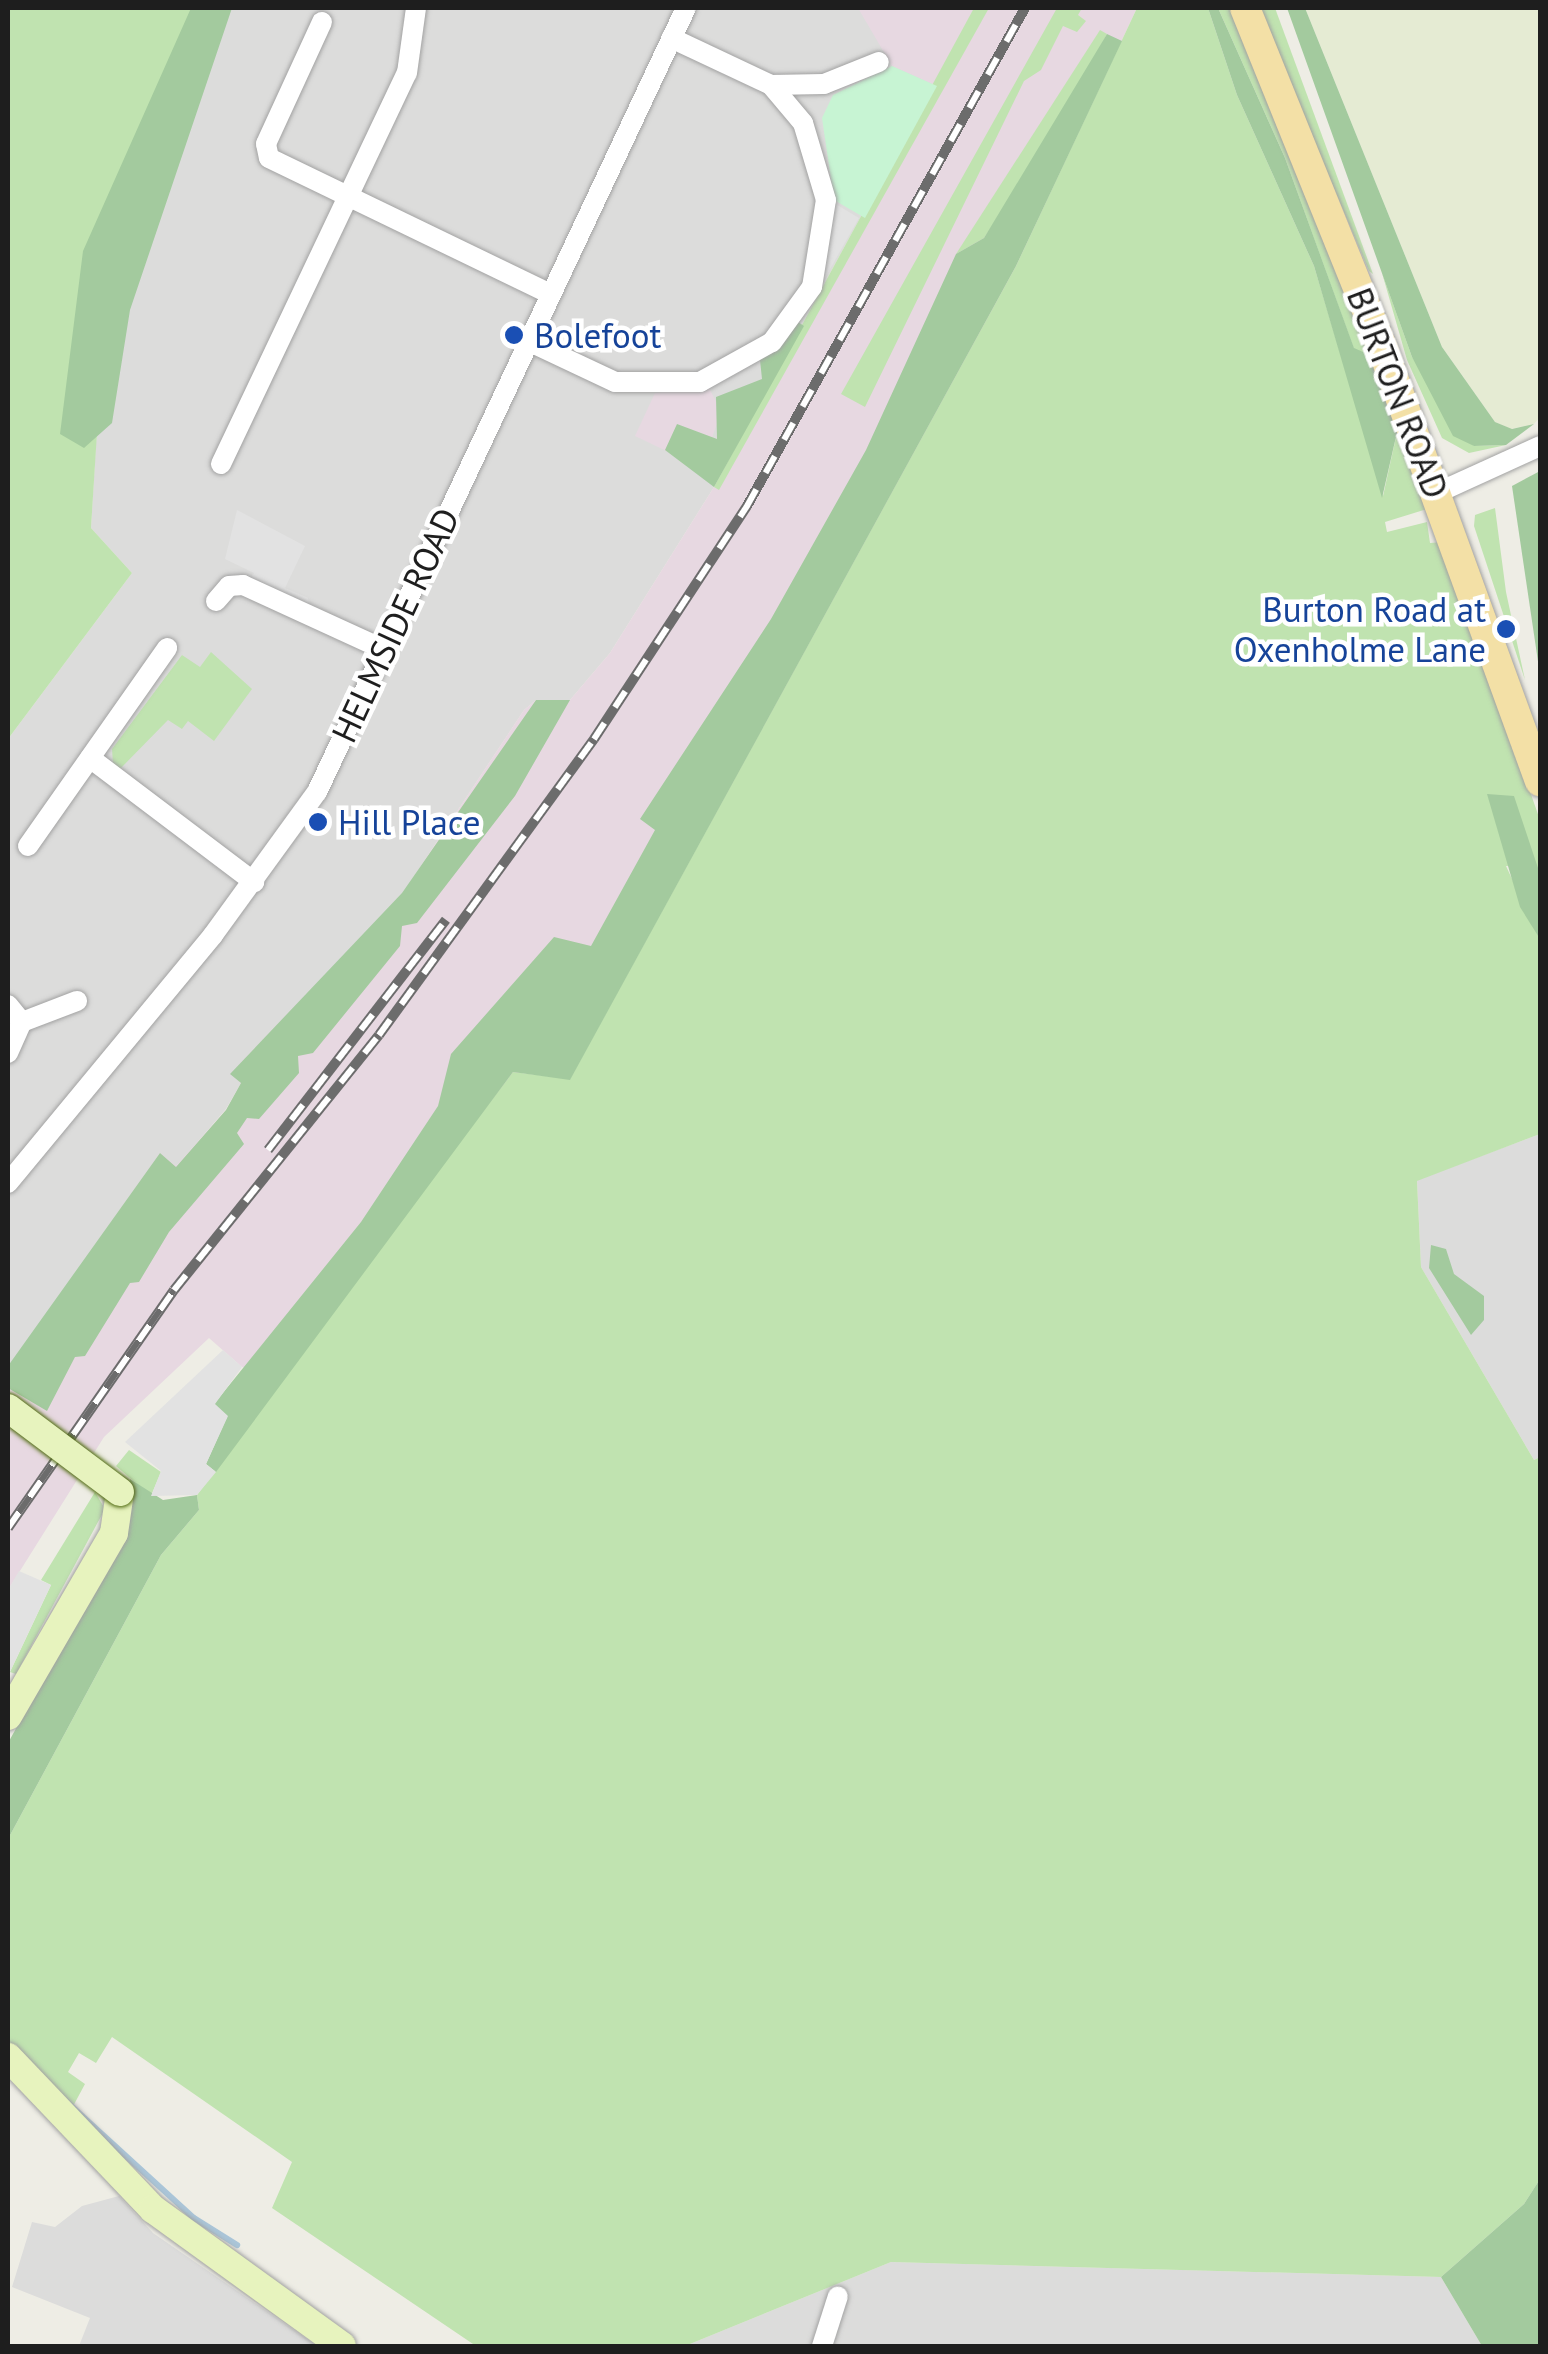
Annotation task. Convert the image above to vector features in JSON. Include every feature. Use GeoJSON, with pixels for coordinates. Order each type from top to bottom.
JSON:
{"type":"FeatureCollection","features":[{"type":"Feature","properties":{"kind":"main road","name":"BURTON ROAD"},"geometry":{"type":"LineString","coordinates":[[1245,8],[1437,494],[1540,782]]}},
{"type":"Feature","properties":{"kind":"main road"},"geometry":{"type":"LineString","coordinates":[[8,1408],[120,1492],[114,1532],[8,1716]]}},
{"type":"Feature","properties":{"kind":"main road"},"geometry":{"type":"LineString","coordinates":[[8,2057],[153,2208],[342,2346]]}},
{"type":"Feature","properties":{"kind":"street"},"geometry":{"type":"LineString","coordinates":[[220,464],[411,63],[416,8]]}},
{"type":"Feature","properties":{"kind":"street","name":"HELMSIDE ROAD"},"geometry":{"type":"LineString","coordinates":[[10,1174],[254,882],[318,792],[686,8]]}},
{"type":"Feature","properties":{"kind":"street"},"geometry":{"type":"LineString","coordinates":[[322,22],[265,152],[550,294]]}},
{"type":"Feature","properties":{"kind":"street"},"geometry":{"type":"LineString","coordinates":[[671,38],[771,84],[824,84],[878,62]]}},
{"type":"Feature","properties":{"kind":"street"},"geometry":{"type":"LineString","coordinates":[[528,342],[643,387],[700,382],[772,342],[812,287],[824,244],[822,177],[802,123],[771,84]]}},
{"type":"Feature","properties":{"kind":"street"},"geometry":{"type":"LineString","coordinates":[[802,123],[824,84]]}},
{"type":"Feature","properties":{"kind":"street"},"geometry":{"type":"LineString","coordinates":[[215,425],[234,436]]}},
{"type":"Feature","properties":{"kind":"street"},"geometry":{"type":"LineString","coordinates":[[1437,494],[1540,446]]}},
{"type":"Feature","properties":{"kind":"street"},"geometry":{"type":"LineString","coordinates":[[216,601],[229,586],[244,585],[384,649]]}},
{"type":"Feature","properties":{"kind":"street"},"geometry":{"type":"LineString","coordinates":[[28,846],[167,648]]}},
{"type":"Feature","properties":{"kind":"street"},"geometry":{"type":"LineString","coordinates":[[90,758],[254,882]]}},
{"type":"Feature","properties":{"kind":"street"},"geometry":{"type":"LineString","coordinates":[[8,1053],[22,1022],[77,1001]]}},
{"type":"Feature","properties":{"kind":"street"},"geometry":{"type":"LineString","coordinates":[[8,1005],[22,1022]]}},
{"type":"Feature","properties":{"kind":"street"},"geometry":{"type":"LineString","coordinates":[[822,2346],[838,2296]]}},
{"type":"Feature","properties":{"kind":"shaded area"},"geometry":{"type":"Polygon","coordinates":[[[227,8],[974,8],[714,487],[610,653],[570,700],[536,700],[524,710],[403,893],[231,1074],[241,1083],[226,1109],[176,1167],[160,1154],[8,1368],[8,739],[132,573],[91,528],[104,309],[227,8]]]}},
{"type":"Feature","properties":{"kind":"shaded area"},"geometry":{"type":"Polygon","coordinates":[[[858,8],[1137,8],[1016,266],[725,805],[284,1378],[242,1367],[209,1338],[104,1437],[8,1590],[8,1368],[160,1153],[176,1166],[226,1110],[241,1083],[230,1074],[403,893],[524,710],[536,700],[570,700],[610,653],[714,487],[910,138],[937,86],[892,66],[858,8]]]}},
{"type":"Feature","properties":{"kind":"shaded area"},"geometry":{"type":"Polygon","coordinates":[[[834,203],[859,218],[825,278],[822,276],[834,203]]]}},
{"type":"Feature","properties":{"kind":"shaded area"},"geometry":{"type":"Polygon","coordinates":[[[708,386],[721,411],[702,468],[635,436],[655,393],[708,386]]]}},
{"type":"Feature","properties":{"kind":"shaded area"},"geometry":{"type":"Polygon","coordinates":[[[237,510],[305,546],[285,588],[308,598],[310,611],[246,582],[254,573],[225,559],[237,510]]]}},
{"type":"Feature","properties":{"kind":"shaded area"},"geometry":{"type":"Polygon","coordinates":[[[1540,1134],[1540,1457],[1534,1460],[1421,1267],[1417,1180],[1540,1134]]]}},
{"type":"Feature","properties":{"kind":"shaded area"},"geometry":{"type":"Polygon","coordinates":[[[223,1350],[242,1367],[215,1404],[228,1416],[206,1464],[216,1472],[197,1495],[151,1496],[161,1471],[125,1442],[223,1350]]]}},
{"type":"Feature","properties":{"kind":"shaded area"},"geometry":{"type":"Polygon","coordinates":[[[19,1571],[51,1585],[8,1676],[8,1590],[19,1571]]]}},
{"type":"Feature","properties":{"kind":"shaded area"},"geometry":{"type":"Polygon","coordinates":[[[119,2196],[153,2233],[317,2346],[79,2346],[90,2318],[12,2287],[32,2222],[55,2227],[82,2206],[119,2196]]]}},
{"type":"Feature","properties":{"kind":"shaded area"},"geometry":{"type":"Polygon","coordinates":[[[891,2262],[1441,2277],[1482,2346],[685,2346],[891,2262]]]}},
{"type":"Feature","properties":{"kind":"green space"},"geometry":{"type":"Polygon","coordinates":[[[8,8],[227,8],[169,125],[97,433],[91,528],[132,573],[8,739],[8,8]]]}},
{"type":"Feature","properties":{"kind":"green space"},"geometry":{"type":"Polygon","coordinates":[[[191,8],[232,8],[130,310],[112,423],[84,448],[60,434],[83,251],[191,8]]]}},
{"type":"Feature","properties":{"kind":"green space"},"geometry":{"type":"Polygon","coordinates":[[[974,8],[989,8],[719,490],[714,487],[974,8]]]}},
{"type":"Feature","properties":{"kind":"green space"},"geometry":{"type":"Polygon","coordinates":[[[1057,8],[1082,8],[1078,15],[1086,21],[1077,32],[1063,26],[1041,70],[1024,81],[865,407],[841,394],[1057,8]]]}},
{"type":"Feature","properties":{"kind":"green space"},"geometry":{"type":"Polygon","coordinates":[[[1137,8],[1208,8],[1237,95],[1314,266],[1383,496],[1398,428],[1427,509],[1385,522],[1387,532],[1427,522],[1430,543],[1442,542],[1540,820],[1540,874],[1535,865],[1506,866],[1540,939],[1540,1134],[1417,1181],[1421,1267],[1534,1460],[1540,1457],[1540,2179],[1524,2204],[1441,2277],[891,2262],[685,2346],[476,2346],[272,2208],[292,2162],[112,2037],[96,2063],[79,2053],[68,2072],[85,2084],[71,2110],[8,2045],[8,1839],[161,1555],[199,1510],[197,1495],[374,1254],[513,1072],[570,1079],[1016,266],[1137,8]]]}},
{"type":"Feature","properties":{"kind":"green space"},"geometry":{"type":"Polygon","coordinates":[[[1208,8],[1218,8],[1285,158],[1354,348],[1370,355],[1398,428],[1382,498],[1314,266],[1237,95],[1208,8]]]}},
{"type":"Feature","properties":{"kind":"green space"},"geometry":{"type":"Polygon","coordinates":[[[1218,8],[1232,8],[1370,355],[1354,349],[1285,158],[1218,8]]]}},
{"type":"Feature","properties":{"kind":"green space"},"geometry":{"type":"Polygon","coordinates":[[[1258,8],[1275,8],[1373,274],[1369,271],[1258,8]]]}},
{"type":"Feature","properties":{"kind":"green space"},"geometry":{"type":"Polygon","coordinates":[[[1287,8],[1305,8],[1442,347],[1495,422],[1512,429],[1534,424],[1506,445],[1474,446],[1453,436],[1412,357],[1287,8]]]}},
{"type":"Feature","properties":{"kind":"green space"},"geometry":{"type":"Polygon","coordinates":[[[1305,8],[1540,8],[1540,417],[1534,424],[1511,429],[1495,422],[1442,347],[1305,8]]]}},
{"type":"Feature","properties":{"kind":"green space"},"geometry":{"type":"Polygon","coordinates":[[[1100,30],[1107,34],[1050,139],[984,238],[956,254],[1100,30]]]}},
{"type":"Feature","properties":{"kind":"green space"},"geometry":{"type":"Polygon","coordinates":[[[1107,34],[1122,41],[1016,266],[570,1080],[513,1072],[216,1472],[206,1464],[227,1417],[214,1404],[361,1222],[438,1106],[451,1054],[554,937],[591,946],[655,830],[640,819],[771,619],[866,450],[956,254],[984,238],[1107,34]]]}},
{"type":"Feature","properties":{"kind":"green space"},"geometry":{"type":"Polygon","coordinates":[[[892,66],[937,86],[865,218],[834,200],[822,118],[833,95],[892,66]]]}},
{"type":"Feature","properties":{"kind":"green space"},"geometry":{"type":"Polygon","coordinates":[[[1382,273],[1412,357],[1474,446],[1506,445],[1469,453],[1442,438],[1407,360],[1382,273]]]}},
{"type":"Feature","properties":{"kind":"green space"},"geometry":{"type":"Polygon","coordinates":[[[798,322],[804,326],[714,487],[665,450],[677,424],[717,439],[716,397],[762,379],[760,360],[798,322]]]}},
{"type":"Feature","properties":{"kind":"green space"},"geometry":{"type":"Polygon","coordinates":[[[1540,471],[1540,675],[1512,486],[1540,471]]]}},
{"type":"Feature","properties":{"kind":"green space"},"geometry":{"type":"Polygon","coordinates":[[[1495,508],[1506,592],[1525,680],[1474,526],[1475,515],[1495,508]]]}},
{"type":"Feature","properties":{"kind":"green space"},"geometry":{"type":"Polygon","coordinates":[[[211,652],[252,689],[214,741],[188,721],[182,729],[168,720],[120,769],[113,764],[112,749],[182,655],[200,667],[211,652]]]}},
{"type":"Feature","properties":{"kind":"green space"},"geometry":{"type":"Polygon","coordinates":[[[536,700],[570,700],[515,796],[417,923],[402,926],[400,946],[313,1053],[298,1056],[299,1073],[259,1119],[247,1118],[237,1133],[244,1144],[169,1232],[139,1282],[130,1283],[85,1356],[75,1357],[47,1411],[8,1388],[8,1366],[160,1153],[176,1167],[226,1110],[241,1083],[230,1074],[402,893],[536,700]]]}},
{"type":"Feature","properties":{"kind":"green space"},"geometry":{"type":"Polygon","coordinates":[[[1487,794],[1514,796],[1540,874],[1540,939],[1520,907],[1487,794]]]}},
{"type":"Feature","properties":{"kind":"green space"},"geometry":{"type":"Polygon","coordinates":[[[1431,1245],[1446,1249],[1454,1274],[1484,1296],[1484,1320],[1471,1335],[1429,1268],[1431,1245]]]}},
{"type":"Feature","properties":{"kind":"green space"},"geometry":{"type":"Polygon","coordinates":[[[129,1450],[161,1472],[151,1496],[116,1466],[129,1450]]]}},
{"type":"Feature","properties":{"kind":"green space"},"geometry":{"type":"Polygon","coordinates":[[[130,1479],[163,1500],[197,1495],[199,1510],[161,1555],[8,1839],[8,1743],[130,1522],[130,1479]]]}},
{"type":"Feature","properties":{"kind":"green space"},"geometry":{"type":"Polygon","coordinates":[[[95,1492],[105,1509],[16,1674],[10,1672],[51,1585],[41,1580],[95,1492]]]}},
{"type":"Feature","properties":{"kind":"green space"},"geometry":{"type":"Polygon","coordinates":[[[1540,2179],[1540,2346],[1482,2346],[1441,2277],[1524,2204],[1540,2179]]]}},
{"type":"Feature","properties":{"kind":"waterway"},"geometry":{"type":"LineString","coordinates":[[46,2083],[194,2218],[237,2245]]}},
{"type":"Feature","properties":{"kind":"railway"},"geometry":{"type":"LineString","coordinates":[[8,1528],[174,1290],[379,1035],[594,739],[747,506],[1025,8]]}},
{"type":"Feature","properties":{"kind":"railway"},"geometry":{"type":"LineString","coordinates":[[268,1150],[446,920]]}},
{"type":"Feature","properties":{"kind":"place","name":"Bolefoot"},"geometry":{"type":"Point","coordinates":[514,335]}},
{"type":"Feature","properties":{"kind":"place","name":"Burton Road at Oxenholme Lane"},"geometry":{"type":"Point","coordinates":[1506,629]}},
{"type":"Feature","properties":{"kind":"place","name":"Hill Place"},"geometry":{"type":"Point","coordinates":[318,822]}}]}
